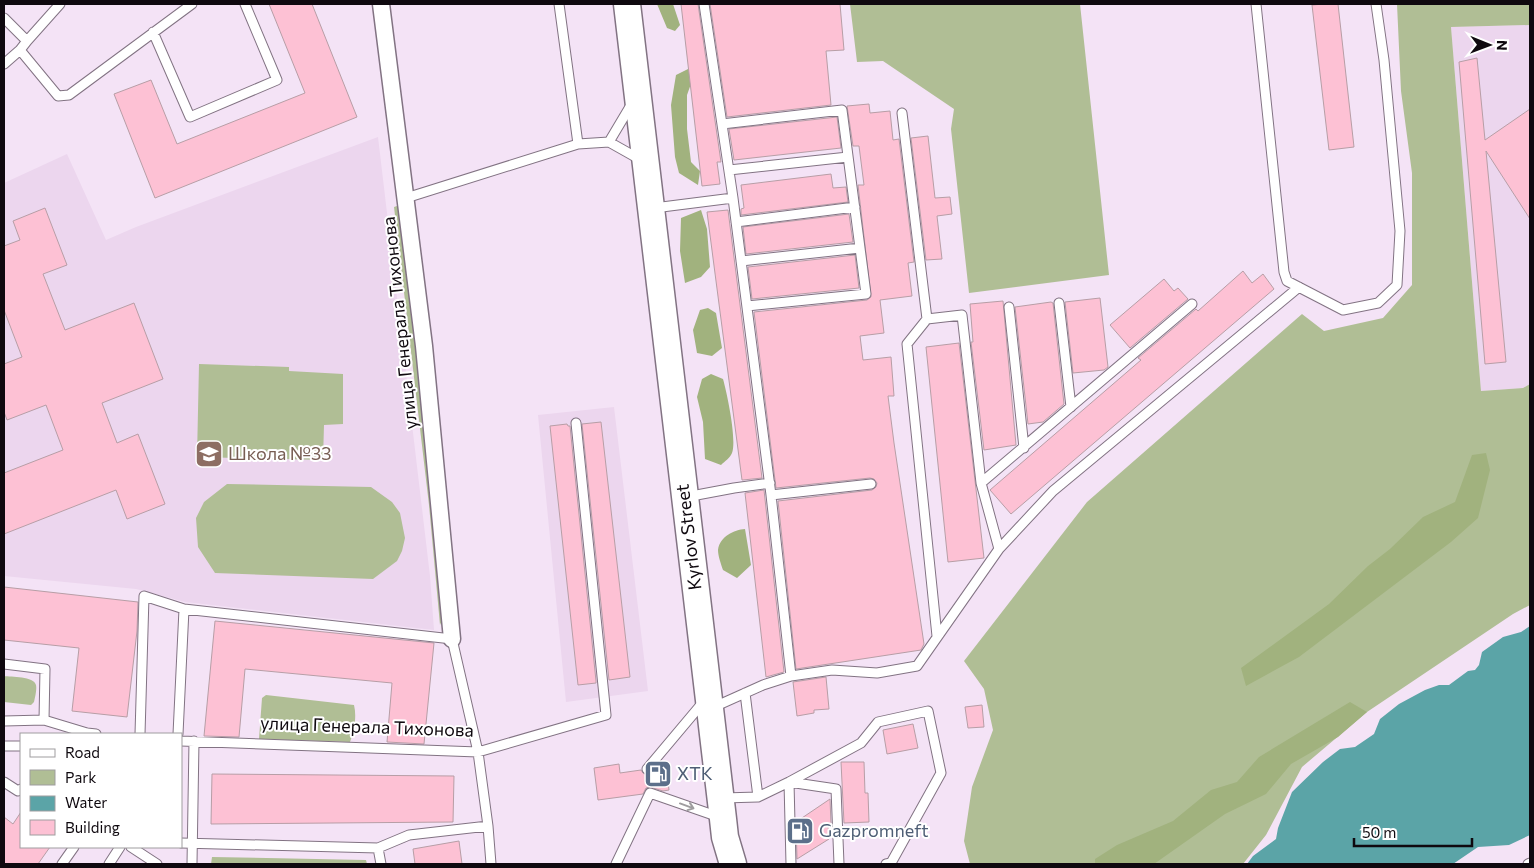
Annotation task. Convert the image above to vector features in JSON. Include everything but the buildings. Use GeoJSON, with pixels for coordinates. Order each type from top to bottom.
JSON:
{"type":"FeatureCollection","features":[{"type":"Feature","properties":{"kind":"main road"},"geometry":{"type":"LineString","coordinates":[[616,4],[650,209]]}},
{"type":"Feature","properties":{"kind":"main road"},"geometry":{"type":"LineString","coordinates":[[627,4],[650,209]]}},
{"type":"Feature","properties":{"kind":"main road","name":"Kyrlov Street"},"geometry":{"type":"LineString","coordinates":[[650,209],[723,818],[733,864]]}},
{"type":"Feature","properties":{"kind":"main road"},"geometry":{"type":"LineString","coordinates":[[722,864],[723,818]]}},
{"type":"Feature","properties":{"kind":"street","name":"улица Генерала Тихонова"},"geometry":{"type":"LineString","coordinates":[[381,4],[424,346],[452,639]]}},
{"type":"Feature","properties":{"kind":"lane"},"geometry":{"type":"LineString","coordinates":[[4,64],[20,50],[60,4]]}},
{"type":"Feature","properties":{"kind":"lane"},"geometry":{"type":"LineString","coordinates":[[20,50],[58,96],[69,95],[192,4]]}},
{"type":"Feature","properties":{"kind":"lane"},"geometry":{"type":"LineString","coordinates":[[154,32],[190,117],[277,80],[245,4]]}},
{"type":"Feature","properties":{"kind":"lane"},"geometry":{"type":"LineString","coordinates":[[559,4],[578,144]]}},
{"type":"Feature","properties":{"kind":"lane"},"geometry":{"type":"LineString","coordinates":[[704,4],[733,198],[770,483],[791,676]]}},
{"type":"Feature","properties":{"kind":"lane"},"geometry":{"type":"LineString","coordinates":[[1256,4],[1284,272],[1288,281],[1343,310],[1378,303],[1397,285],[1400,231],[1385,70],[1376,4]]}},
{"type":"Feature","properties":{"kind":"lane"},"geometry":{"type":"LineString","coordinates":[[4,18],[27,41]]}},
{"type":"Feature","properties":{"kind":"lane"},"geometry":{"type":"LineString","coordinates":[[609,142],[632,105]]}},
{"type":"Feature","properties":{"kind":"lane"},"geometry":{"type":"LineString","coordinates":[[722,124],[842,110],[866,294],[747,306]]}},
{"type":"Feature","properties":{"kind":"lane"},"geometry":{"type":"LineString","coordinates":[[902,113],[927,320]]}},
{"type":"Feature","properties":{"kind":"lane"},"geometry":{"type":"LineString","coordinates":[[406,198],[578,144],[609,142],[642,160]]}},
{"type":"Feature","properties":{"kind":"lane"},"geometry":{"type":"LineString","coordinates":[[729,170],[848,157]]}},
{"type":"Feature","properties":{"kind":"lane"},"geometry":{"type":"LineString","coordinates":[[650,209],[733,198]]}},
{"type":"Feature","properties":{"kind":"lane"},"geometry":{"type":"LineString","coordinates":[[736,222],[855,207]]}},
{"type":"Feature","properties":{"kind":"lane"},"geometry":{"type":"LineString","coordinates":[[741,261],[860,248]]}},
{"type":"Feature","properties":{"kind":"lane"},"geometry":{"type":"LineString","coordinates":[[647,769],[709,702],[745,693],[791,676],[832,670],[877,673],[917,666],[999,548],[1053,491],[1299,287]]}},
{"type":"Feature","properties":{"kind":"lane"},"geometry":{"type":"LineString","coordinates":[[1059,303],[1071,407]]}},
{"type":"Feature","properties":{"kind":"lane"},"geometry":{"type":"LineString","coordinates":[[981,484],[1192,304]]}},
{"type":"Feature","properties":{"kind":"lane"},"geometry":{"type":"LineString","coordinates":[[1010,307],[1024,448]]}},
{"type":"Feature","properties":{"kind":"lane"},"geometry":{"type":"LineString","coordinates":[[937,636],[907,344],[927,320],[962,315],[981,484],[999,548]]}},
{"type":"Feature","properties":{"kind":"lane","name":"улица Генерала Тихонова"},"geometry":{"type":"LineString","coordinates":[[182,741],[478,752],[606,715],[576,423]]}},
{"type":"Feature","properties":{"kind":"lane"},"geometry":{"type":"LineString","coordinates":[[684,498],[770,483]]}},
{"type":"Feature","properties":{"kind":"lane"},"geometry":{"type":"LineString","coordinates":[[771,495],[871,484]]}},
{"type":"Feature","properties":{"kind":"lane"},"geometry":{"type":"LineString","coordinates":[[140,733],[144,596],[184,609],[452,639],[478,752],[492,864]]}},
{"type":"Feature","properties":{"kind":"lane"},"geometry":{"type":"LineString","coordinates":[[178,733],[184,609]]}},
{"type":"Feature","properties":{"kind":"lane"},"geometry":{"type":"LineString","coordinates":[[4,664],[46,669],[44,720]]}},
{"type":"Feature","properties":{"kind":"lane"},"geometry":{"type":"LineString","coordinates":[[745,693],[758,797]]}},
{"type":"Feature","properties":{"kind":"lane"},"geometry":{"type":"LineString","coordinates":[[616,864],[650,793],[723,818],[758,797],[861,743],[878,722],[928,711],[941,773],[891,863],[886,864]]}},
{"type":"Feature","properties":{"kind":"lane"},"geometry":{"type":"LineString","coordinates":[[4,721],[44,720],[84,733]]}},
{"type":"Feature","properties":{"kind":"lane"},"geometry":{"type":"LineString","coordinates":[[192,864],[194,741]]}},
{"type":"Feature","properties":{"kind":"lane"},"geometry":{"type":"LineString","coordinates":[[4,746],[20,746]]}},
{"type":"Feature","properties":{"kind":"lane"},"geometry":{"type":"LineString","coordinates":[[4,782],[18,792],[20,790]]}},
{"type":"Feature","properties":{"kind":"lane"},"geometry":{"type":"LineString","coordinates":[[789,782],[791,864]]}},
{"type":"Feature","properties":{"kind":"lane"},"geometry":{"type":"LineString","coordinates":[[789,782],[836,789],[839,864]]}},
{"type":"Feature","properties":{"kind":"lane"},"geometry":{"type":"LineString","coordinates":[[182,843],[378,848],[409,835],[488,826]]}},
{"type":"Feature","properties":{"kind":"lane"},"geometry":{"type":"LineString","coordinates":[[62,864],[73,848]]}},
{"type":"Feature","properties":{"kind":"lane"},"geometry":{"type":"LineString","coordinates":[[109,864],[119,848]]}},
{"type":"Feature","properties":{"kind":"lane"},"geometry":{"type":"LineString","coordinates":[[133,848],[157,864]]}},
{"type":"Feature","properties":{"kind":"lane"},"geometry":{"type":"LineString","coordinates":[[378,848],[381,864]]}},
{"type":"Feature","properties":{"kind":"shaded area"},"geometry":{"type":"Polygon","coordinates":[[[657,4],[673,4],[680,25],[675,31],[667,28],[657,4]]]}},
{"type":"Feature","properties":{"kind":"shaded area"},"geometry":{"type":"Polygon","coordinates":[[[1530,25],[1530,384],[1523,388],[1481,391],[1451,27],[1530,25]]]}},
{"type":"Feature","properties":{"kind":"shaded area"},"geometry":{"type":"Polygon","coordinates":[[[690,68],[692,81],[687,95],[687,129],[691,162],[700,171],[698,185],[679,173],[675,157],[671,105],[676,75],[690,68]]]}},
{"type":"Feature","properties":{"kind":"shaded area","name":"Школа №33"},"geometry":{"type":"Polygon","coordinates":[[[378,137],[430,576],[434,630],[185,602],[136,589],[4,576],[4,183],[67,154],[106,240],[136,227],[378,137]]]}},
{"type":"Feature","properties":{"kind":"shaded area"},"geometry":{"type":"Polygon","coordinates":[[[701,210],[707,229],[710,267],[701,277],[685,283],[680,251],[681,218],[701,210]]]}},
{"type":"Feature","properties":{"kind":"shaded area"},"geometry":{"type":"Polygon","coordinates":[[[708,308],[716,313],[722,348],[712,356],[697,353],[693,330],[700,310],[708,308]]]}},
{"type":"Feature","properties":{"kind":"shaded area"},"geometry":{"type":"Polygon","coordinates":[[[711,374],[723,379],[732,428],[732,453],[721,465],[705,459],[703,422],[697,397],[702,379],[711,374]]]}},
{"type":"Feature","properties":{"kind":"shaded area"},"geometry":{"type":"Polygon","coordinates":[[[614,407],[648,691],[566,702],[538,415],[614,407]]]}},
{"type":"Feature","properties":{"kind":"shaded area"},"geometry":{"type":"Polygon","coordinates":[[[1486,453],[1490,470],[1478,518],[1451,542],[1299,657],[1246,686],[1241,668],[1329,604],[1423,517],[1455,502],[1472,455],[1486,453]]]}},
{"type":"Feature","properties":{"kind":"shaded area"},"geometry":{"type":"Polygon","coordinates":[[[745,529],[751,565],[737,578],[723,570],[718,550],[725,537],[745,529]]]}},
{"type":"Feature","properties":{"kind":"shaded area"},"geometry":{"type":"Polygon","coordinates":[[[1350,702],[1367,712],[1338,737],[1291,764],[1266,794],[1225,814],[1154,864],[1095,864],[1095,859],[1117,845],[1173,821],[1211,790],[1237,782],[1259,757],[1350,702]]]}},
{"type":"Feature","properties":{"kind":"green space"},"geometry":{"type":"Polygon","coordinates":[[[850,4],[1080,4],[1109,275],[969,293],[951,129],[954,109],[883,61],[857,62],[850,4]]]}},
{"type":"Feature","properties":{"kind":"green space"},"geometry":{"type":"Polygon","coordinates":[[[1397,4],[1530,4],[1530,25],[1451,27],[1481,391],[1523,388],[1530,384],[1530,605],[1513,614],[1367,712],[1302,767],[1266,835],[1243,864],[970,864],[964,841],[972,787],[993,730],[984,689],[964,661],[1087,502],[1302,314],[1324,331],[1383,318],[1412,285],[1412,173],[1401,91],[1397,4]]]}},
{"type":"Feature","properties":{"kind":"green space"},"geometry":{"type":"Polygon","coordinates":[[[397,206],[400,211],[446,611],[440,625],[429,505],[394,207],[397,206]]]}},
{"type":"Feature","properties":{"kind":"green space"},"geometry":{"type":"Polygon","coordinates":[[[199,364],[289,367],[289,371],[343,374],[343,424],[324,425],[323,460],[197,457],[199,364]]]}},
{"type":"Feature","properties":{"kind":"green space"},"geometry":{"type":"Polygon","coordinates":[[[227,484],[371,487],[392,502],[400,513],[405,538],[402,551],[397,561],[373,579],[215,573],[198,547],[196,518],[204,502],[227,484]]]}},
{"type":"Feature","properties":{"kind":"green space"},"geometry":{"type":"Polygon","coordinates":[[[4,676],[27,678],[34,682],[36,689],[34,702],[31,705],[4,702],[4,676]]]}},
{"type":"Feature","properties":{"kind":"green space"},"geometry":{"type":"Polygon","coordinates":[[[266,695],[354,705],[355,724],[350,742],[259,739],[262,698],[266,695]]]}},
{"type":"Feature","properties":{"kind":"green space"},"geometry":{"type":"Polygon","coordinates":[[[212,857],[366,860],[367,864],[211,864],[212,857]]]}},
{"type":"Feature","properties":{"kind":"water"},"geometry":{"type":"Polygon","coordinates":[[[1530,626],[1530,835],[1509,845],[1478,847],[1453,864],[1247,864],[1253,856],[1276,839],[1278,828],[1292,792],[1323,762],[1340,749],[1355,747],[1374,734],[1380,719],[1399,704],[1425,690],[1439,685],[1449,685],[1468,671],[1475,670],[1479,665],[1482,652],[1503,637],[1521,632],[1530,626]]]}},
{"type":"Feature","properties":{"kind":"place","name":"Школа №33"},"geometry":{"type":"Point","coordinates":[209,454]}},
{"type":"Feature","properties":{"kind":"place","name":"ХТК"},"geometry":{"type":"Point","coordinates":[658,774]}},
{"type":"Feature","properties":{"kind":"place","name":"Gazpromneft"},"geometry":{"type":"Point","coordinates":[800,831]}}]}
